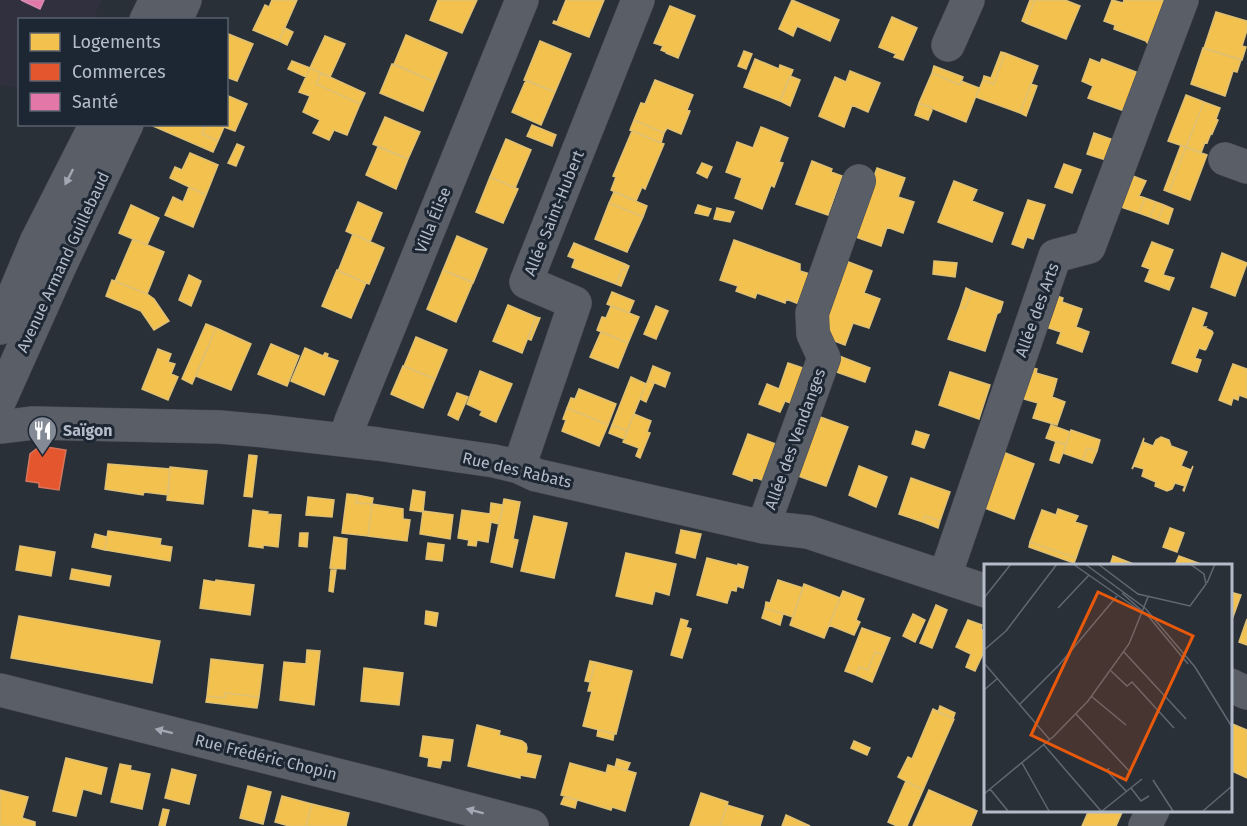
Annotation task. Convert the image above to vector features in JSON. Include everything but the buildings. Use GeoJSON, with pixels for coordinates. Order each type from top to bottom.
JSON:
{"type":"FeatureCollection","features":[{"type":"Feature","properties":{"kind":"street"},"geometry":{"type":"LineString","coordinates":[[147,18],[156,0]]}},
{"type":"Feature","properties":{"kind":"street"},"geometry":{"type":"LineString","coordinates":[[177,18],[185,0]]}},
{"type":"Feature","properties":{"kind":"street","name":"Villa Élise"},"geometry":{"type":"LineString","coordinates":[[345,440],[522,0]]}},
{"type":"Feature","properties":{"kind":"street","name":"Allée Saint-Hubert"},"geometry":{"type":"LineString","coordinates":[[519,467],[575,303],[526,282],[638,0]]}},
{"type":"Feature","properties":{"kind":"street"},"geometry":{"type":"LineString","coordinates":[[948,45],[968,0]]}},
{"type":"Feature","properties":{"kind":"street","name":"Allée des Arts"},"geometry":{"type":"LineString","coordinates":[[945,576],[1055,256],[1089,247],[1182,0]]}},
{"type":"Feature","properties":{"kind":"street","name":"Avenue Armand Guillebaud"},"geometry":{"type":"LineString","coordinates":[[0,328],[36,242],[95,126]]}},
{"type":"Feature","properties":{"kind":"street","name":"Avenue Armand Guillebaud"},"geometry":{"type":"LineString","coordinates":[[0,400],[126,126]]}},
{"type":"Feature","properties":{"kind":"street","name":"Allée des Vendanges"},"geometry":{"type":"LineString","coordinates":[[763,527],[824,358],[813,334],[812,313],[859,181]]}},
{"type":"Feature","properties":{"kind":"street","name":"Rue des Rabats"},"geometry":{"type":"LineString","coordinates":[[0,427],[33,423],[220,427],[265,430],[447,454],[519,467],[536,475],[763,527],[808,532],[984,590]]}},
{"type":"Feature","properties":{"kind":"street"},"geometry":{"type":"LineString","coordinates":[[1232,686],[1247,693]]}},
{"type":"Feature","properties":{"kind":"street","name":"Rue Frédéric Chopin"},"geometry":{"type":"LineString","coordinates":[[0,690],[532,826]]}},
{"type":"Feature","properties":{"kind":"street"},"geometry":{"type":"LineString","coordinates":[[1145,826],[1152,811]]}},
{"type":"Feature","properties":{"kind":"shaded area"},"geometry":{"type":"Polygon","coordinates":[[[0,0],[102,0],[93,18],[18,18],[18,88],[0,85],[0,0]]]}},
{"type":"Feature","properties":{"kind":"place","name":"Saïgon"},"geometry":{"type":"Point","coordinates":[42,456]}}]}
